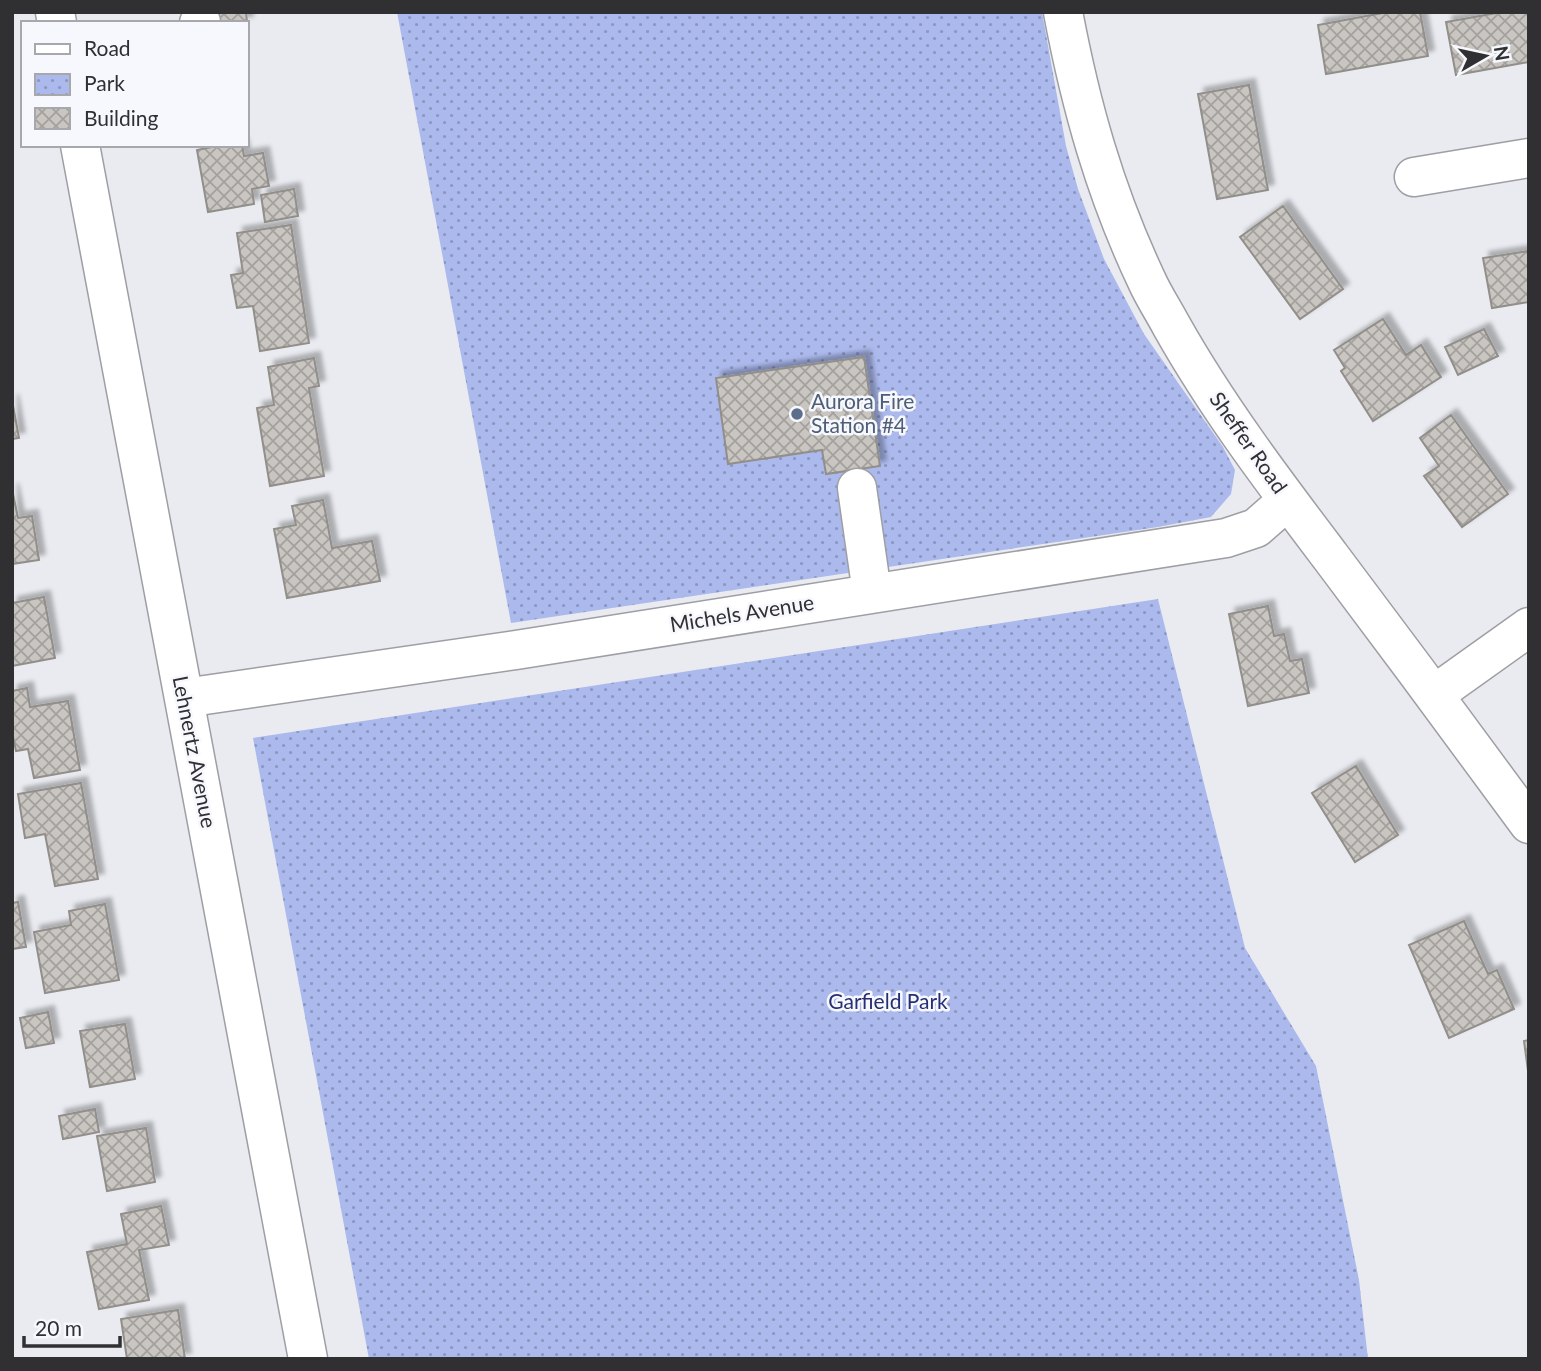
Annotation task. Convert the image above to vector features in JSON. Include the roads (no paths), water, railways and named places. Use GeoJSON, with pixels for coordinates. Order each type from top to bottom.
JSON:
{"type":"FeatureCollection","features":[{"type":"Feature","properties":{"kind":"street","name":"Sheffer Road"},"geometry":{"type":"LineString","coordinates":[[1063,12],[1086,117],[1102,172],[1142,270],[1180,340],[1219,404],[1288,500],[1529,824]]}},
{"type":"Feature","properties":{"kind":"street","name":"Lehnertz Avenue"},"geometry":{"type":"LineString","coordinates":[[80,147],[308,1359]]}},
{"type":"Feature","properties":{"kind":"street"},"geometry":{"type":"LineString","coordinates":[[1414,177],[1529,158]]}},
{"type":"Feature","properties":{"kind":"street"},"geometry":{"type":"LineString","coordinates":[[857,488],[872,593]]}},
{"type":"Feature","properties":{"kind":"street","name":"Michels Avenue"},"geometry":{"type":"LineString","coordinates":[[184,698],[516,650],[1226,538],[1256,527],[1288,500]]}},
{"type":"Feature","properties":{"kind":"street"},"geometry":{"type":"LineString","coordinates":[[1434,694],[1529,627]]}},
{"type":"Feature","properties":{"kind":"place","name":"Aurora Fire Station #4"},"geometry":{"type":"Point","coordinates":[797,414]}},
{"type":"Feature","properties":{"kind":"park label","name":"Garfield Park"},"geometry":{"type":"Point","coordinates":[888,1002]}}]}
